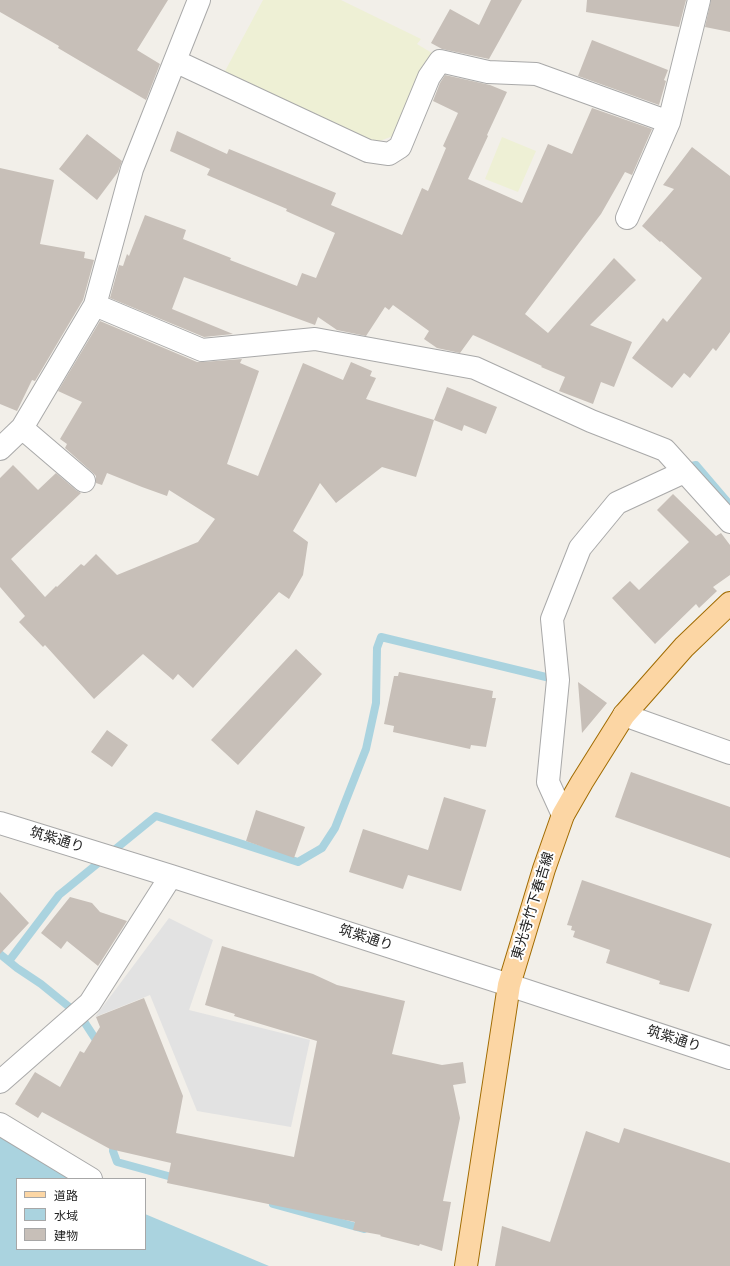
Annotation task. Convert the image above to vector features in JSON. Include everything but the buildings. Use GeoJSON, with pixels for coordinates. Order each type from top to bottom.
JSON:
{"type":"FeatureCollection","features":[{"type":"Feature","properties":{"kind":"main road","name":"東光寺竹下春吉線"},"geometry":{"type":"LineString","coordinates":[[466,1266],[509,985],[544,869],[563,815],[624,715],[684,647],[730,603]]}},
{"type":"Feature","properties":{"kind":"street"},"geometry":{"type":"LineString","coordinates":[[0,449],[22,428],[95,305],[132,169],[199,0]]}},
{"type":"Feature","properties":{"kind":"street"},"geometry":{"type":"LineString","coordinates":[[627,218],[669,122],[699,0]]}},
{"type":"Feature","properties":{"kind":"street"},"geometry":{"type":"LineString","coordinates":[[175,61],[368,151],[389,154],[400,148],[429,77],[440,61],[488,72],[536,74],[669,122]]}},
{"type":"Feature","properties":{"kind":"street"},"geometry":{"type":"LineString","coordinates":[[95,305],[202,350],[315,339],[475,368],[591,421],[665,450],[730,522]]}},
{"type":"Feature","properties":{"kind":"street"},"geometry":{"type":"LineString","coordinates":[[22,428],[84,481]]}},
{"type":"Feature","properties":{"kind":"street"},"geometry":{"type":"LineString","coordinates":[[563,815],[548,782],[558,680],[552,618],[580,548],[617,503],[684,472]]}},
{"type":"Feature","properties":{"kind":"street"},"geometry":{"type":"LineString","coordinates":[[624,715],[730,753]]}},
{"type":"Feature","properties":{"kind":"street","name":"筑紫通り"},"geometry":{"type":"LineString","coordinates":[[0,823],[172,876],[730,1058]]}},
{"type":"Feature","properties":{"kind":"street"},"geometry":{"type":"LineString","coordinates":[[0,1082],[90,1003],[172,876]]}},
{"type":"Feature","properties":{"kind":"street"},"geometry":{"type":"LineString","coordinates":[[0,1124],[89,1178]]}},
{"type":"Feature","properties":{"kind":"green space"},"geometry":{"type":"Polygon","coordinates":[[[263,0],[341,0],[421,39],[417,44],[432,53],[396,135],[374,143],[224,73],[263,0]]]}},
{"type":"Feature","properties":{"kind":"green space"},"geometry":{"type":"Polygon","coordinates":[[[502,137],[536,151],[518,192],[485,179],[502,137]]]}},
{"type":"Feature","properties":{"kind":"shaded area"},"geometry":{"type":"Polygon","coordinates":[[[169,918],[213,940],[189,1010],[310,1040],[291,1127],[197,1111],[150,995],[95,1017],[169,918]]]}},
{"type":"Feature","properties":{"kind":"water"},"geometry":{"type":"Polygon","coordinates":[[[0,1134],[79,1178],[16,1178],[16,1250],[146,1250],[146,1214],[269,1266],[0,1266],[0,1134]]]}},
{"type":"Feature","properties":{"kind":"waterway"},"geometry":{"type":"LineString","coordinates":[[683,468],[696,465],[730,505]]}},
{"type":"Feature","properties":{"kind":"waterway"},"geometry":{"type":"LineString","coordinates":[[9,961],[59,895],[156,816],[298,862],[322,848],[335,828],[366,749],[376,703],[377,648],[381,637],[550,678],[552,673]]}},
{"type":"Feature","properties":{"kind":"waterway"},"geometry":{"type":"LineString","coordinates":[[0,954],[68,1006],[83,1020],[100,1046]]}},
{"type":"Feature","properties":{"kind":"waterway"},"geometry":{"type":"LineString","coordinates":[[114,1140],[113,1151],[117,1162],[179,1179]]}},
{"type":"Feature","properties":{"kind":"waterway"},"geometry":{"type":"LineString","coordinates":[[273,1204],[364,1229]]}}]}
